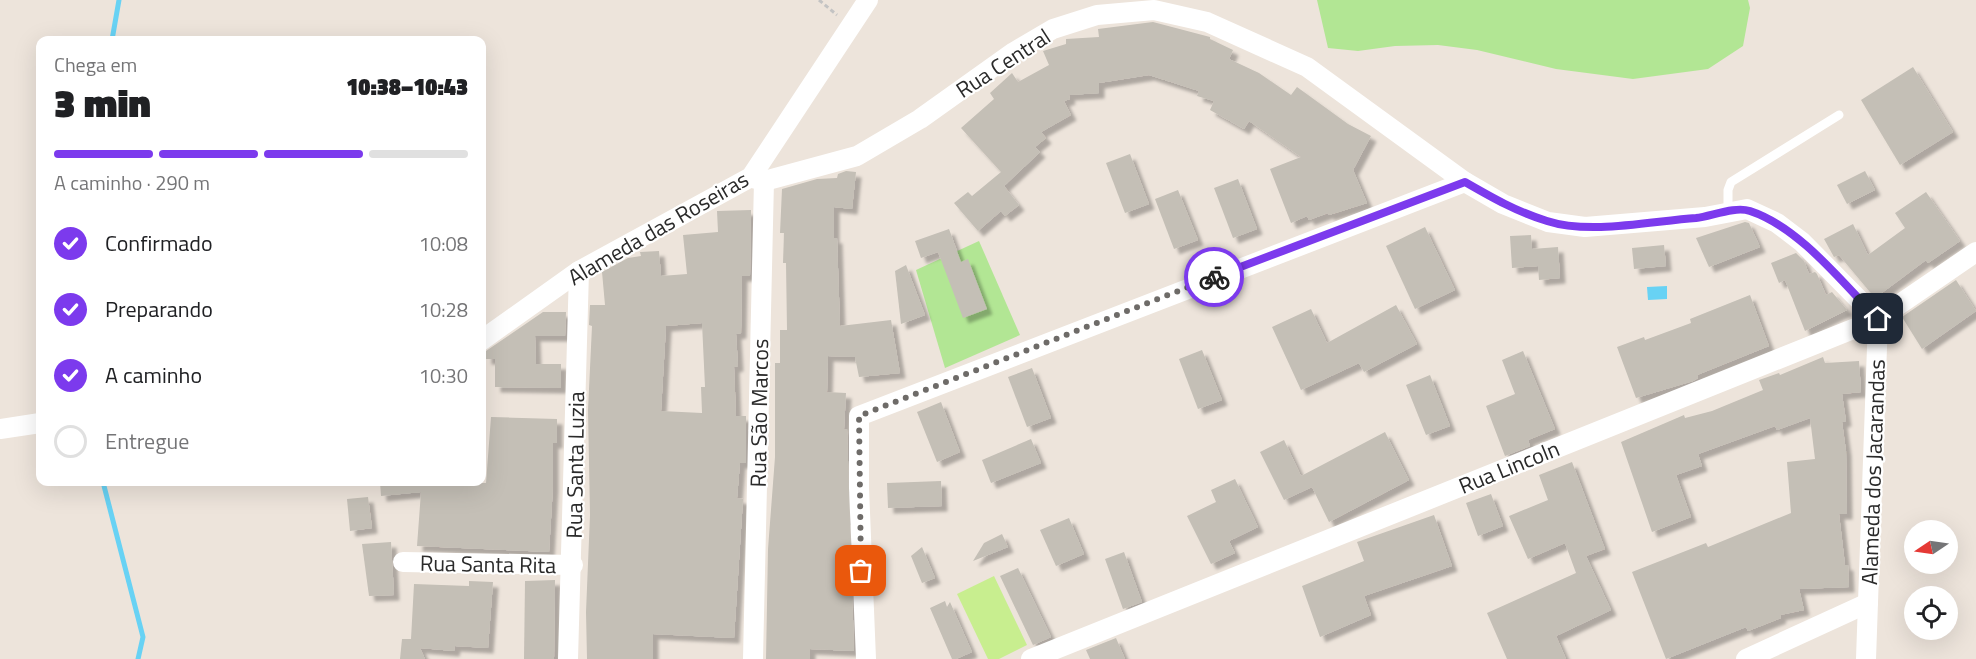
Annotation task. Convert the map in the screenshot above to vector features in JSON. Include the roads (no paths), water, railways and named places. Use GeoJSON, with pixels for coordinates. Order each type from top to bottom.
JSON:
{"type":"FeatureCollection","features":[{"type":"Feature","properties":{"kind":"street","name":"Alameda das Roseiras"},"geometry":{"type":"LineString","coordinates":[[486,337],[579,271],[757,179],[849,26],[868,0]]}},
{"type":"Feature","properties":{"kind":"street","name":"Rua Central"},"geometry":{"type":"LineString","coordinates":[[757,179],[857,156],[920,119],[1014,52],[1053,29],[1097,15],[1154,10],[1206,22],[1307,67],[1465,182]]}},
{"type":"Feature","properties":{"kind":"street","name":"Rua São Marcos"},"geometry":{"type":"LineString","coordinates":[[753,659],[757,179]]}},
{"type":"Feature","properties":{"kind":"street"},"geometry":{"type":"LineString","coordinates":[[866,659],[859,499],[859,416],[1465,182],[1503,204],[1548,222],[1585,227],[1705,217],[1748,209],[1777,223],[1802,242],[1878,319]]}},
{"type":"Feature","properties":{"kind":"street","name":"Rua Lincoln"},"geometry":{"type":"LineString","coordinates":[[1030,659],[1878,319],[1976,252]]}},
{"type":"Feature","properties":{"kind":"street","name":"Rua Santa Luzia"},"geometry":{"type":"LineString","coordinates":[[568,659],[573,566],[579,271]]}},
{"type":"Feature","properties":{"kind":"street","name":"Alameda dos Jacarandas"},"geometry":{"type":"LineString","coordinates":[[1866,659],[1878,319]]}},
{"type":"Feature","properties":{"kind":"street"},"geometry":{"type":"LineString","coordinates":[[0,429],[36,424]]}},
{"type":"Feature","properties":{"kind":"street","name":"Rua Santa Rita"},"geometry":{"type":"LineString","coordinates":[[403,562],[573,566]]}},
{"type":"Feature","properties":{"kind":"street"},"geometry":{"type":"LineString","coordinates":[[1746,659],[1868,603]]}},
{"type":"Feature","properties":{"kind":"lane"},"geometry":{"type":"LineString","coordinates":[[1728,212],[1728,190],[1731,183],[1839,115]]}},
{"type":"Feature","properties":{"kind":"water"},"geometry":{"type":"Polygon","coordinates":[[[1667,286],[1667,299],[1648,300],[1647,287],[1667,286]]]}},
{"type":"Feature","properties":{"kind":"waterway"},"geometry":{"type":"LineString","coordinates":[[113,36],[119,0]]}},
{"type":"Feature","properties":{"kind":"waterway"},"geometry":{"type":"LineString","coordinates":[[104,486],[143,637],[138,659]]}}]}
